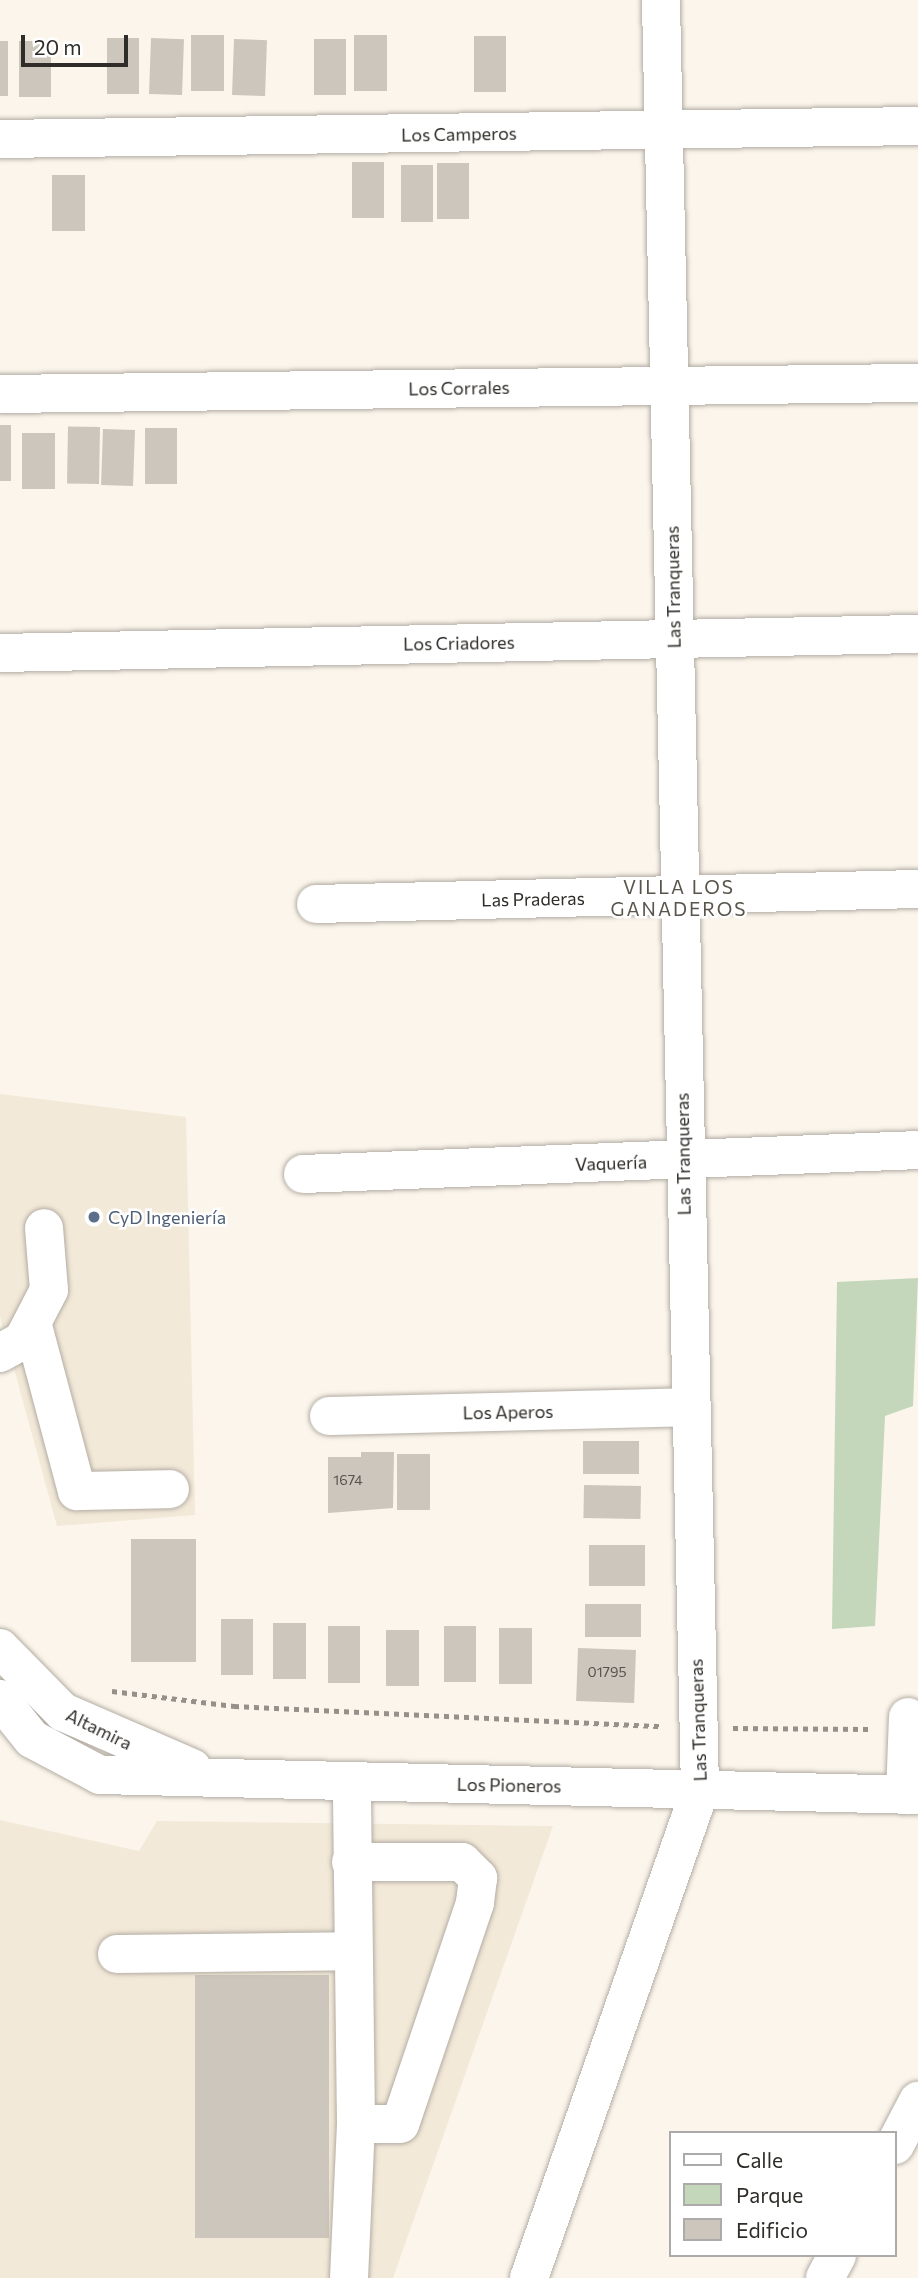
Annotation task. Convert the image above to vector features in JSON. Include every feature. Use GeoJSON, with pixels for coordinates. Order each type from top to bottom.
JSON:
{"type":"FeatureCollection","features":[{"type":"Feature","properties":{"kind":"street","name":"Las Tranqueras"},"geometry":{"type":"LineString","coordinates":[[529,2278],[700,1790],[688,1407],[661,0]]}},
{"type":"Feature","properties":{"kind":"street","name":"Los Camperos"},"geometry":{"type":"LineString","coordinates":[[0,139],[664,132],[918,126]]}},
{"type":"Feature","properties":{"kind":"street","name":"Los Corrales"},"geometry":{"type":"LineString","coordinates":[[0,394],[918,383]]}},
{"type":"Feature","properties":{"kind":"street","name":"Los Criadores"},"geometry":{"type":"LineString","coordinates":[[0,653],[918,634]]}},
{"type":"Feature","properties":{"kind":"street","name":"Las Praderas"},"geometry":{"type":"LineString","coordinates":[[316,904],[918,889]]}},
{"type":"Feature","properties":{"kind":"street","name":"Vaquería"},"geometry":{"type":"LineString","coordinates":[[303,1174],[918,1150]]}},
{"type":"Feature","properties":{"kind":"street"},"geometry":{"type":"LineString","coordinates":[[44,1228],[51,1270],[33,1326],[77,1491],[170,1489]]}},
{"type":"Feature","properties":{"kind":"street"},"geometry":{"type":"LineString","coordinates":[[0,1353],[33,1326]]}},
{"type":"Feature","properties":{"kind":"street","name":"Los Aperos"},"geometry":{"type":"LineString","coordinates":[[329,1416],[688,1407]]}},
{"type":"Feature","properties":{"kind":"street","name":"Altamira"},"geometry":{"type":"LineString","coordinates":[[0,1647],[63,1712],[220,1778]]}},
{"type":"Feature","properties":{"kind":"street","name":"Los Pioneros"},"geometry":{"type":"LineString","coordinates":[[0,1700],[32,1739],[100,1776],[911,1795]]}},
{"type":"Feature","properties":{"kind":"street"},"geometry":{"type":"LineString","coordinates":[[907,1723],[911,1795]]}},
{"type":"Feature","properties":{"kind":"street"},"geometry":{"type":"LineString","coordinates":[[349,2278],[356,2124],[351,1951],[352,1782]]}},
{"type":"Feature","properties":{"kind":"street"},"geometry":{"type":"LineString","coordinates":[[351,1862],[462,1862],[478,1878],[475,1903],[400,2124],[356,2124]]}},
{"type":"Feature","properties":{"kind":"street"},"geometry":{"type":"LineString","coordinates":[[117,1954],[351,1951]]}},
{"type":"Feature","properties":{"kind":"street"},"geometry":{"type":"LineString","coordinates":[[897,2141],[918,2101]]}},
{"type":"Feature","properties":{"kind":"street"},"geometry":{"type":"LineString","coordinates":[[825,2278],[836,2257]]}},
{"type":"Feature","properties":{"kind":"path"},"geometry":{"type":"LineString","coordinates":[[100,1689],[234,1706],[698,1728],[907,1723]]}},
{"type":"Feature","properties":{"kind":"shaded area","name":"CyD Ingeniería"},"geometry":{"type":"Polygon","coordinates":[[[0,1094],[186,1117],[195,1515],[57,1526],[0,1317],[0,1094]]]}},
{"type":"Feature","properties":{"kind":"shaded area"},"geometry":{"type":"Polygon","coordinates":[[[0,1820],[139,1851],[157,1821],[553,1826],[393,2278],[0,2278],[0,1820]]]}},
{"type":"Feature","properties":{"kind":"green space"},"geometry":{"type":"Polygon","coordinates":[[[918,1278],[913,1406],[885,1416],[875,1626],[832,1629],[837,1282],[918,1278]]]}},
{"type":"Feature","properties":{"kind":"building"},"geometry":{"type":"Polygon","coordinates":[[[191,35],[224,35],[224,91],[191,91],[191,35]]]}},
{"type":"Feature","properties":{"kind":"building"},"geometry":{"type":"Polygon","coordinates":[[[354,35],[387,35],[387,91],[354,91],[354,35]]]}},
{"type":"Feature","properties":{"kind":"building"},"geometry":{"type":"Polygon","coordinates":[[[474,36],[506,36],[506,92],[474,92],[474,36]]]}},
{"type":"Feature","properties":{"kind":"building"},"geometry":{"type":"Polygon","coordinates":[[[107,38],[139,38],[139,94],[107,94],[107,38]]]}},
{"type":"Feature","properties":{"kind":"building"},"geometry":{"type":"Polygon","coordinates":[[[151,38],[184,39],[182,95],[149,94],[151,38]]]}},
{"type":"Feature","properties":{"kind":"building"},"geometry":{"type":"Polygon","coordinates":[[[234,39],[267,40],[265,96],[232,95],[234,39]]]}},
{"type":"Feature","properties":{"kind":"building"},"geometry":{"type":"Polygon","coordinates":[[[314,39],[346,39],[346,95],[314,95],[314,39]]]}},
{"type":"Feature","properties":{"kind":"building"},"geometry":{"type":"Polygon","coordinates":[[[0,41],[8,41],[8,96],[0,96],[0,41]]]}},
{"type":"Feature","properties":{"kind":"building"},"geometry":{"type":"Polygon","coordinates":[[[19,41],[51,41],[51,97],[19,97],[19,41]]]}},
{"type":"Feature","properties":{"kind":"building"},"geometry":{"type":"Polygon","coordinates":[[[352,162],[384,162],[384,218],[352,218],[352,162]]]}},
{"type":"Feature","properties":{"kind":"building"},"geometry":{"type":"Polygon","coordinates":[[[437,163],[469,163],[469,219],[437,219],[437,163]]]}},
{"type":"Feature","properties":{"kind":"building"},"geometry":{"type":"Polygon","coordinates":[[[401,165],[433,165],[433,222],[401,222],[401,165]]]}},
{"type":"Feature","properties":{"kind":"building"},"geometry":{"type":"Polygon","coordinates":[[[52,175],[85,175],[85,231],[52,231],[52,175]]]}},
{"type":"Feature","properties":{"kind":"building"},"geometry":{"type":"Polygon","coordinates":[[[0,425],[11,425],[11,481],[0,481],[0,425]]]}},
{"type":"Feature","properties":{"kind":"building"},"geometry":{"type":"Polygon","coordinates":[[[68,426],[100,427],[99,484],[67,483],[68,426]]]}},
{"type":"Feature","properties":{"kind":"building"},"geometry":{"type":"Polygon","coordinates":[[[145,428],[177,428],[177,484],[145,484],[145,428]]]}},
{"type":"Feature","properties":{"kind":"building"},"geometry":{"type":"Polygon","coordinates":[[[103,429],[135,430],[133,486],[101,485],[103,429]]]}},
{"type":"Feature","properties":{"kind":"building"},"geometry":{"type":"Polygon","coordinates":[[[22,433],[55,433],[55,489],[22,489],[22,433]]]}},
{"type":"Feature","properties":{"kind":"building"},"geometry":{"type":"Polygon","coordinates":[[[583,1441],[639,1441],[639,1474],[583,1474],[583,1441]]]}},
{"type":"Feature","properties":{"kind":"building"},"geometry":{"type":"Polygon","coordinates":[[[361,1452],[394,1452],[393,1508],[328,1513],[328,1457],[361,1457],[361,1452]]]}},
{"type":"Feature","properties":{"kind":"building"},"geometry":{"type":"Polygon","coordinates":[[[397,1454],[430,1454],[430,1510],[397,1510],[397,1454]]]}},
{"type":"Feature","properties":{"kind":"building"},"geometry":{"type":"Polygon","coordinates":[[[584,1485],[641,1486],[640,1519],[583,1518],[584,1485]]]}},
{"type":"Feature","properties":{"kind":"building"},"geometry":{"type":"Polygon","coordinates":[[[131,1539],[196,1539],[196,1662],[131,1662],[131,1539]]]}},
{"type":"Feature","properties":{"kind":"building"},"geometry":{"type":"Polygon","coordinates":[[[589,1545],[645,1545],[645,1586],[589,1586],[589,1545]]]}},
{"type":"Feature","properties":{"kind":"building"},"geometry":{"type":"Polygon","coordinates":[[[585,1604],[641,1604],[641,1637],[585,1637],[585,1604]]]}},
{"type":"Feature","properties":{"kind":"building"},"geometry":{"type":"Polygon","coordinates":[[[221,1619],[253,1619],[253,1675],[221,1675],[221,1619]]]}},
{"type":"Feature","properties":{"kind":"building"},"geometry":{"type":"Polygon","coordinates":[[[273,1623],[306,1623],[306,1679],[273,1679],[273,1623]]]}},
{"type":"Feature","properties":{"kind":"building"},"geometry":{"type":"Polygon","coordinates":[[[328,1626],[360,1626],[360,1683],[328,1683],[328,1626]]]}},
{"type":"Feature","properties":{"kind":"building"},"geometry":{"type":"Polygon","coordinates":[[[444,1626],[476,1626],[476,1682],[444,1682],[444,1626]]]}},
{"type":"Feature","properties":{"kind":"building"},"geometry":{"type":"Polygon","coordinates":[[[499,1628],[532,1628],[532,1684],[499,1684],[499,1628]]]}},
{"type":"Feature","properties":{"kind":"building"},"geometry":{"type":"Polygon","coordinates":[[[386,1630],[419,1630],[419,1686],[386,1686],[386,1630]]]}},
{"type":"Feature","properties":{"kind":"building"},"geometry":{"type":"Polygon","coordinates":[[[578,1648],[636,1650],[634,1703],[576,1701],[578,1648]]]}},
{"type":"Feature","properties":{"kind":"building"},"geometry":{"type":"Polygon","coordinates":[[[195,1975],[329,1975],[329,2238],[195,2238],[195,1975]]]}},
{"type":"Feature","properties":{"kind":"place","name":"CyD Ingeniería"},"geometry":{"type":"Point","coordinates":[94,1217]}},
{"type":"Feature","properties":{"kind":"district","name":"VILLA LOS GANADEROS"},"geometry":{"type":"Point","coordinates":[679,898]}}]}
